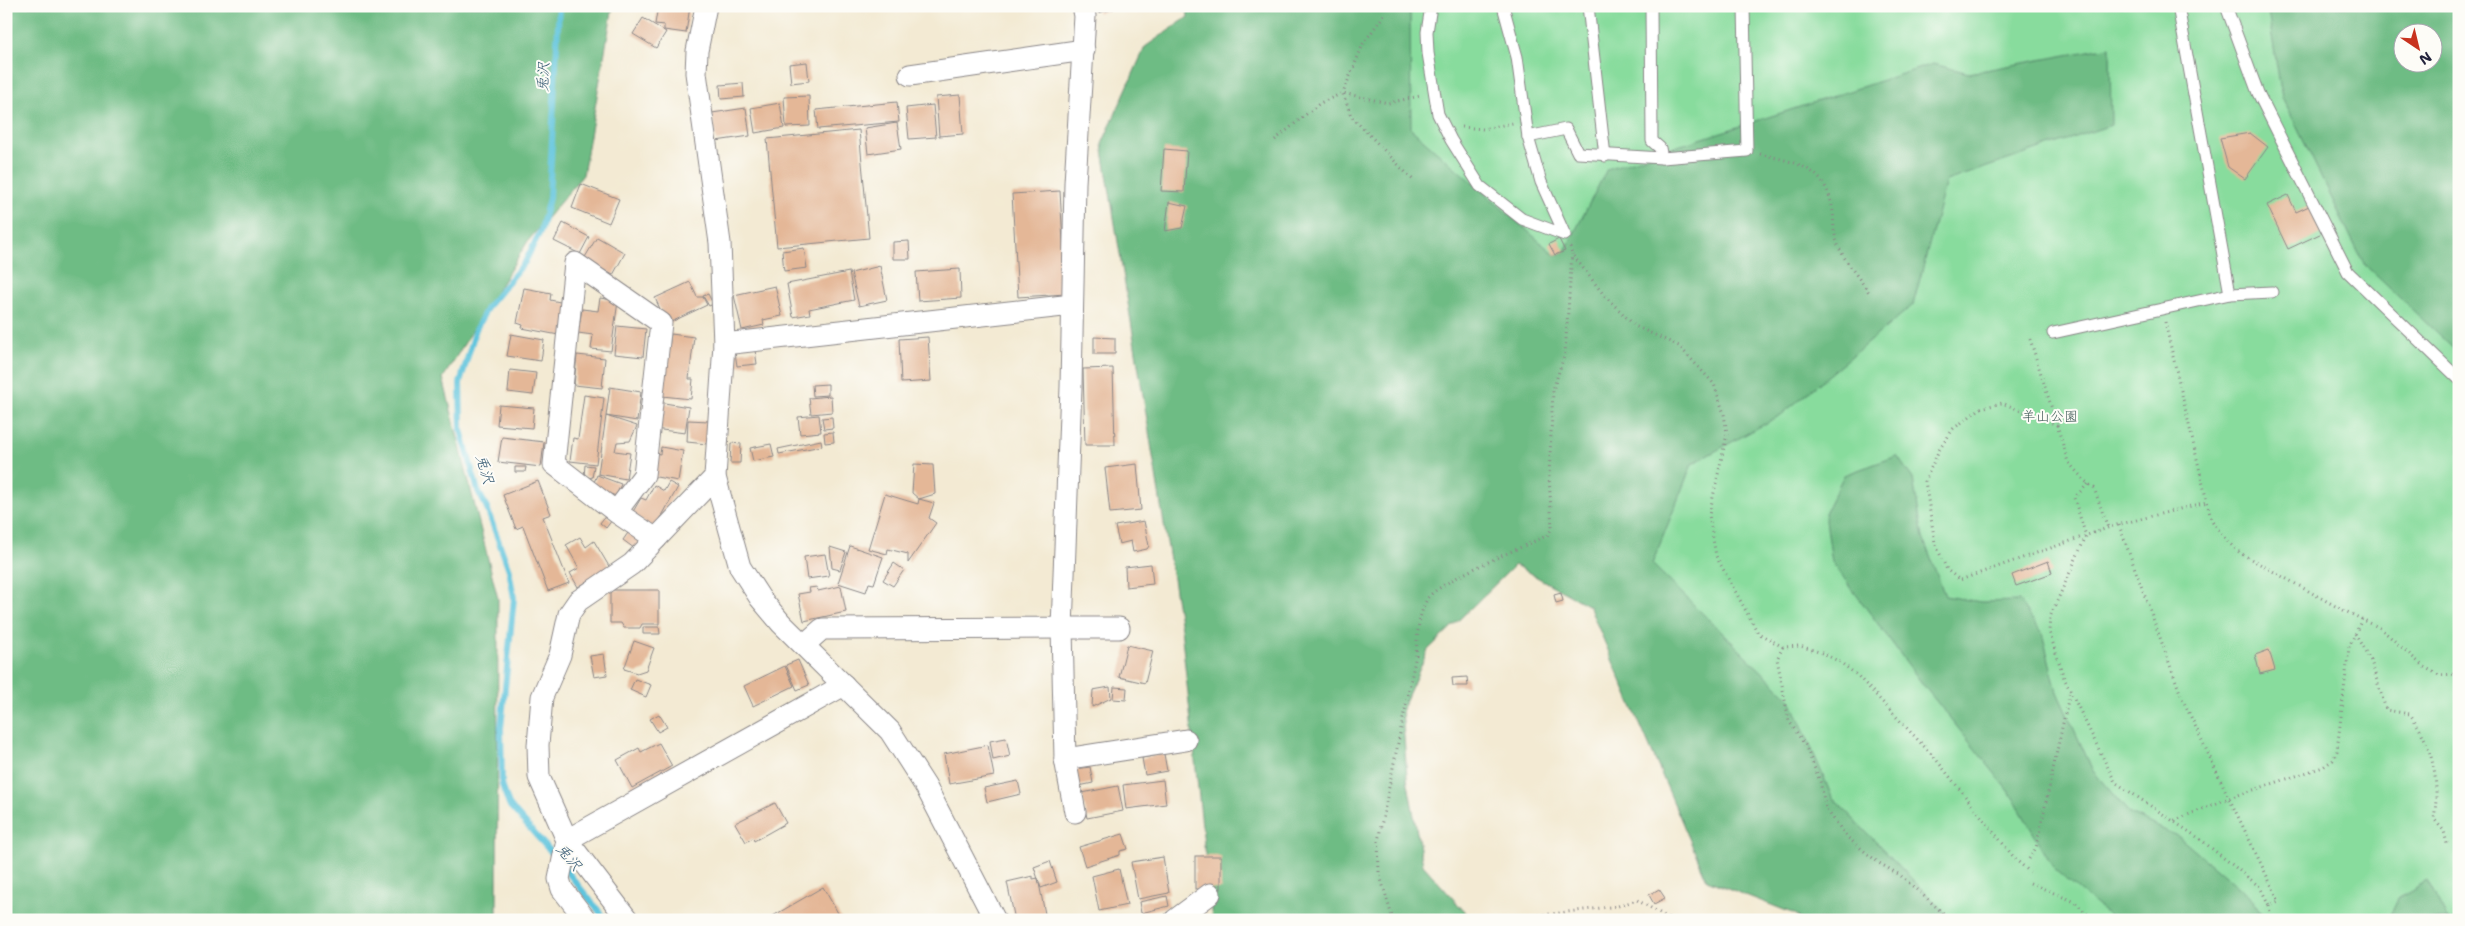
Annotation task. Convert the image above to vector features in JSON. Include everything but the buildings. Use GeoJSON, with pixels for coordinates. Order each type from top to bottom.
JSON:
{"type":"FeatureCollection","features":[{"type":"Feature","properties":{"kind":"street"},"geometry":{"type":"LineString","coordinates":[[706,6],[697,51],[696,73],[720,242],[724,344],[715,477],[740,567],[760,598],[781,623],[890,731],[926,787],[995,920]]}},
{"type":"Feature","properties":{"kind":"street"},"geometry":{"type":"LineString","coordinates":[[1075,812],[1065,759],[1062,628],[1075,183],[1086,16],[1082,6]]}},
{"type":"Feature","properties":{"kind":"street"},"geometry":{"type":"LineString","coordinates":[[910,75],[1084,50]]}},
{"type":"Feature","properties":{"kind":"street"},"geometry":{"type":"LineString","coordinates":[[616,512],[644,474],[661,324],[575,263],[554,464],[616,512],[656,539]]}},
{"type":"Feature","properties":{"kind":"street"},"geometry":{"type":"LineString","coordinates":[[724,344],[1072,304]]}},
{"type":"Feature","properties":{"kind":"street"},"geometry":{"type":"LineString","coordinates":[[628,920],[567,840],[539,777],[538,745],[542,697],[560,655],[568,614],[578,601],[632,564],[715,477]]}},
{"type":"Feature","properties":{"kind":"street"},"geometry":{"type":"LineString","coordinates":[[804,645],[822,629],[1119,628]]}},
{"type":"Feature","properties":{"kind":"street"},"geometry":{"type":"LineString","coordinates":[[586,920],[562,889],[559,879],[567,840],[844,685]]}},
{"type":"Feature","properties":{"kind":"street"},"geometry":{"type":"LineString","coordinates":[[1065,759],[1186,740]]}},
{"type":"Feature","properties":{"kind":"street"},"geometry":{"type":"LineString","coordinates":[[1175,920],[1210,894]]}},
{"type":"Feature","properties":{"kind":"lane"},"geometry":{"type":"LineString","coordinates":[[1431,6],[1427,32],[1438,114],[1444,126],[1480,186],[1522,219],[1565,235]]}},
{"type":"Feature","properties":{"kind":"lane"},"geometry":{"type":"LineString","coordinates":[[1504,6],[1517,57],[1528,137],[1541,182],[1565,235]]}},
{"type":"Feature","properties":{"kind":"lane"},"geometry":{"type":"LineString","coordinates":[[1588,6],[1604,156]]}},
{"type":"Feature","properties":{"kind":"lane"},"geometry":{"type":"LineString","coordinates":[[1651,6],[1652,141],[1660,148],[1662,158]]}},
{"type":"Feature","properties":{"kind":"lane"},"geometry":{"type":"LineString","coordinates":[[1528,137],[1566,129],[1578,153],[1604,156],[1662,158],[1747,151],[1744,6]]}},
{"type":"Feature","properties":{"kind":"lane"},"geometry":{"type":"LineString","coordinates":[[2178,6],[2230,294]]}},
{"type":"Feature","properties":{"kind":"lane"},"geometry":{"type":"LineString","coordinates":[[2226,6],[2258,94],[2348,272],[2459,379]]}},
{"type":"Feature","properties":{"kind":"lane"},"geometry":{"type":"LineString","coordinates":[[2052,333],[2230,294],[2272,292]]}},
{"type":"Feature","properties":{"kind":"path"},"geometry":{"type":"LineString","coordinates":[[1384,15],[1363,44],[1342,93],[1351,116],[1415,182]]}},
{"type":"Feature","properties":{"kind":"path"},"geometry":{"type":"LineString","coordinates":[[1275,140],[1320,103],[1342,93],[1388,103],[1435,93]]}},
{"type":"Feature","properties":{"kind":"path"},"geometry":{"type":"LineString","coordinates":[[1444,126],[1483,129],[1527,121]]}},
{"type":"Feature","properties":{"kind":"path"},"geometry":{"type":"LineString","coordinates":[[1747,151],[1811,169],[1825,184],[1833,211],[1835,236],[1844,254],[1870,294]]}},
{"type":"Feature","properties":{"kind":"path"},"geometry":{"type":"LineString","coordinates":[[1565,235],[1572,254],[1604,295],[1635,326],[1679,346],[1714,384],[1724,414],[1727,434],[1709,515],[1716,556],[1758,633],[1783,647],[1800,646],[1812,649],[1840,662],[1857,675],[1934,757],[2016,860],[2030,872]]}},
{"type":"Feature","properties":{"kind":"path"},"geometry":{"type":"LineString","coordinates":[[1393,920],[1379,872],[1378,840],[1416,655],[1419,624],[1428,598],[1444,585],[1548,535],[1552,528],[1549,478],[1553,390],[1565,353],[1572,254]]}},
{"type":"Feature","properties":{"kind":"path"},"geometry":{"type":"LineString","coordinates":[[2162,309],[2211,519],[2226,540],[2240,554],[2380,628],[2424,667],[2439,675],[2459,674]]}},
{"type":"Feature","properties":{"kind":"path"},"geometry":{"type":"LineString","coordinates":[[2030,339],[2068,462],[2094,488],[2102,504],[2108,528]]}},
{"type":"Feature","properties":{"kind":"path"},"geometry":{"type":"LineString","coordinates":[[2057,424],[2002,403],[1981,408],[1953,429],[1940,450],[1925,482],[1935,543],[1947,570],[1960,580],[2108,528],[2207,502]]}},
{"type":"Feature","properties":{"kind":"path"},"geometry":{"type":"LineString","coordinates":[[2088,484],[2074,498],[2086,536],[2050,617],[2049,631],[2070,690],[2115,782],[2200,839],[2260,887],[2269,905],[2271,920]]}},
{"type":"Feature","properties":{"kind":"path"},"geometry":{"type":"LineString","coordinates":[[2118,525],[2182,698],[2279,901],[2269,905]]}},
{"type":"Feature","properties":{"kind":"path"},"geometry":{"type":"LineString","coordinates":[[2173,821],[2229,798],[2323,767],[2333,760],[2337,751],[2349,647],[2362,619]]}},
{"type":"Feature","properties":{"kind":"path"},"geometry":{"type":"LineString","coordinates":[[2355,634],[2371,661],[2386,710],[2410,714],[2423,731],[2434,765],[2438,793],[2434,819],[2444,831],[2448,844]]}},
{"type":"Feature","properties":{"kind":"path"},"geometry":{"type":"LineString","coordinates":[[1783,647],[1777,659],[1789,721],[1805,745],[1820,781],[1826,809],[1848,838],[1879,863],[1900,875],[1951,920]]}},
{"type":"Feature","properties":{"kind":"path"},"geometry":{"type":"LineString","coordinates":[[2029,859],[2036,848],[2070,690]]}},
{"type":"Feature","properties":{"kind":"path"},"geometry":{"type":"LineString","coordinates":[[2030,883],[2075,902],[2093,920]]}},
{"type":"Feature","properties":{"kind":"path"},"geometry":{"type":"LineString","coordinates":[[1499,920],[1618,906],[1637,900],[1672,920]]}},
{"type":"Feature","properties":{"kind":"green space"},"geometry":{"type":"Polygon","coordinates":[[[6,6],[613,6],[583,175],[528,241],[443,378],[498,599],[497,920],[6,920],[6,6]]]}},
{"type":"Feature","properties":{"kind":"green space"},"geometry":{"type":"Polygon","coordinates":[[[1187,6],[1410,6],[1411,129],[1555,255],[1565,251],[1607,169],[1933,64],[1969,73],[2110,47],[2111,125],[1946,181],[1913,305],[1781,415],[1692,464],[1652,564],[1791,700],[1832,797],[1952,920],[1801,920],[1797,915],[1707,880],[1589,606],[1515,565],[1428,650],[1402,709],[1407,778],[1423,865],[1472,920],[1212,920],[1181,628],[1102,144],[1145,47],[1188,17],[1187,6]]]}},
{"type":"Feature","properties":{"kind":"green space","name":"羊山公園"},"geometry":{"type":"Polygon","coordinates":[[[1298,6],[2305,6],[2459,220],[2459,920],[1940,920],[1601,551],[1298,6]]]}},
{"type":"Feature","properties":{"kind":"green space"},"geometry":{"type":"Polygon","coordinates":[[[2267,6],[2459,6],[2459,354],[2364,264],[2282,97],[2267,6]]]}},
{"type":"Feature","properties":{"kind":"green space"},"geometry":{"type":"Polygon","coordinates":[[[1897,456],[1913,479],[1923,538],[1945,596],[1981,602],[2019,601],[2042,633],[2057,692],[2093,771],[2130,814],[2179,837],[2253,900],[2266,920],[2114,920],[2055,870],[2009,791],[1924,686],[1832,562],[1825,513],[1844,475],[1897,456]]]}},
{"type":"Feature","properties":{"kind":"green space"},"geometry":{"type":"Polygon","coordinates":[[[2427,881],[2448,920],[2388,920],[2399,897],[2427,881]]]}},
{"type":"Feature","properties":{"kind":"waterway","name":"兎沢"},"geometry":{"type":"LineString","coordinates":[[559,6],[549,198],[541,230],[525,262],[488,306],[476,329],[460,383],[461,430],[478,491],[486,506],[509,570],[514,598],[501,728],[502,785],[509,805],[559,861]]}},
{"type":"Feature","properties":{"kind":"waterway","name":"兎沢"},"geometry":{"type":"LineString","coordinates":[[565,869],[606,920]]}}]}
